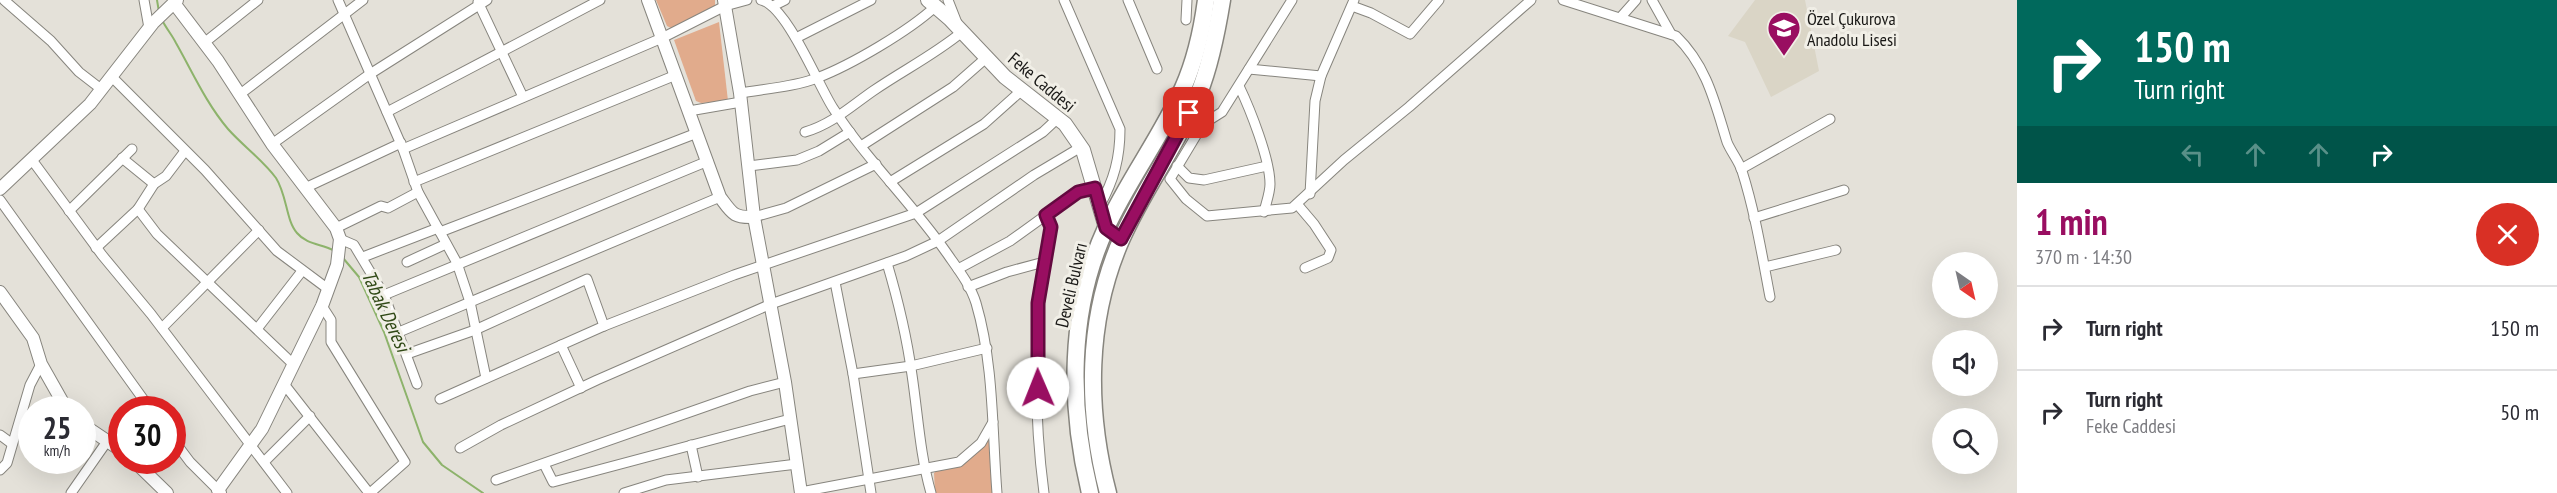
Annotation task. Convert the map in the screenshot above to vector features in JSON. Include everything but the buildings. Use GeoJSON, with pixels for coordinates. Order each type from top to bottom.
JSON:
{"type":"FeatureCollection","features":[{"type":"Feature","properties":{"kind":"highway","name":"Develi Bulvarı"},"geometry":{"type":"LineString","coordinates":[[1090,493],[1077,424],[1076,364],[1092,266],[1106,228],[1182,90],[1199,38],[1206,0]]}},
{"type":"Feature","properties":{"kind":"highway","name":"Develi Bulvarı"},"geometry":{"type":"LineString","coordinates":[[1108,493],[1094,420],[1094,334],[1101,296],[1121,239],[1184,123],[1207,70],[1222,0]]}},
{"type":"Feature","properties":{"kind":"main road","name":"Feke Caddesi"},"geometry":{"type":"LineString","coordinates":[[937,2],[986,58],[1072,132],[1081,147],[1106,228]]}},
{"type":"Feature","properties":{"kind":"main road"},"geometry":{"type":"LineString","coordinates":[[1106,228],[1121,239]]}},
{"type":"Feature","properties":{"kind":"street"},"geometry":{"type":"LineString","coordinates":[[4,0],[51,41],[79,72],[101,89]]}},
{"type":"Feature","properties":{"kind":"street"},"geometry":{"type":"LineString","coordinates":[[144,0],[151,25]]}},
{"type":"Feature","properties":{"kind":"street"},"geometry":{"type":"LineString","coordinates":[[204,43],[258,0]]}},
{"type":"Feature","properties":{"kind":"street"},"geometry":{"type":"LineString","coordinates":[[338,0],[402,146],[418,192],[457,263],[470,302],[486,378]]}},
{"type":"Feature","properties":{"kind":"street"},"geometry":{"type":"LineString","coordinates":[[239,95],[363,0]]}},
{"type":"Feature","properties":{"kind":"street"},"geometry":{"type":"LineString","coordinates":[[387,112],[600,0]]}},
{"type":"Feature","properties":{"kind":"street"},"geometry":{"type":"LineString","coordinates":[[648,0],[720,197],[732,212],[739,217],[754,217],[786,208],[876,164]]}},
{"type":"Feature","properties":{"kind":"street"},"geometry":{"type":"LineString","coordinates":[[305,188],[662,38],[725,3],[747,0]]}},
{"type":"Feature","properties":{"kind":"street"},"geometry":{"type":"LineString","coordinates":[[761,0],[773,6],[796,38],[816,79],[839,117],[938,241],[958,269],[975,301],[987,348],[997,493]]}},
{"type":"Feature","properties":{"kind":"street"},"geometry":{"type":"LineString","coordinates":[[773,6],[785,0]]}},
{"type":"Feature","properties":{"kind":"street"},"geometry":{"type":"LineString","coordinates":[[796,38],[871,0]]}},
{"type":"Feature","properties":{"kind":"street"},"geometry":{"type":"LineString","coordinates":[[1064,0],[1120,129],[1120,151],[1113,182],[1100,205]]}},
{"type":"Feature","properties":{"kind":"street"},"geometry":{"type":"LineString","coordinates":[[1128,0],[1157,69]]}},
{"type":"Feature","properties":{"kind":"street"},"geometry":{"type":"LineString","coordinates":[[1186,20],[1187,0]]}},
{"type":"Feature","properties":{"kind":"street"},"geometry":{"type":"LineString","coordinates":[[1292,0],[1222,112],[1203,124],[1170,179],[1186,199],[1207,216],[1292,208],[1310,194],[1344,160],[1409,107],[1531,0]]}},
{"type":"Feature","properties":{"kind":"street"},"geometry":{"type":"LineString","coordinates":[[1310,194],[1315,101],[1322,76],[1353,3],[1410,34],[1439,0]]}},
{"type":"Feature","properties":{"kind":"street"},"geometry":{"type":"LineString","coordinates":[[1563,0],[1593,4],[1620,18],[1676,36],[1689,48],[1708,83],[1720,111],[1728,144],[1741,169],[1754,218],[1770,297]]}},
{"type":"Feature","properties":{"kind":"street"},"geometry":{"type":"LineString","coordinates":[[1620,18],[1635,0]]}},
{"type":"Feature","properties":{"kind":"street"},"geometry":{"type":"LineString","coordinates":[[1652,0],[1671,34]]}},
{"type":"Feature","properties":{"kind":"street"},"geometry":{"type":"LineString","coordinates":[[272,144],[370,74],[481,2],[524,97]]}},
{"type":"Feature","properties":{"kind":"street"},"geometry":{"type":"LineString","coordinates":[[689,111],[816,79],[922,19],[937,2]]}},
{"type":"Feature","properties":{"kind":"street"},"geometry":{"type":"LineString","coordinates":[[725,3],[740,98],[754,217],[785,382],[801,492],[959,462],[981,443],[993,422]]}},
{"type":"Feature","properties":{"kind":"street"},"geometry":{"type":"LineString","coordinates":[[0,189],[90,104],[151,25],[173,4],[204,43],[339,238],[338,264],[322,306],[262,429],[219,492],[186,457]]}},
{"type":"Feature","properties":{"kind":"street"},"geometry":{"type":"LineString","coordinates":[[805,132],[820,128],[839,117],[873,91],[910,69],[960,30]]}},
{"type":"Feature","properties":{"kind":"street"},"geometry":{"type":"LineString","coordinates":[[861,146],[953,87],[986,58]]}},
{"type":"Feature","properties":{"kind":"street"},"geometry":{"type":"LineString","coordinates":[[1249,69],[1322,76]]}},
{"type":"Feature","properties":{"kind":"street"},"geometry":{"type":"LineString","coordinates":[[414,182],[676,75]]}},
{"type":"Feature","properties":{"kind":"street"},"geometry":{"type":"LineString","coordinates":[[111,76],[260,230],[277,251],[328,289]]}},
{"type":"Feature","properties":{"kind":"street"},"geometry":{"type":"LineString","coordinates":[[1239,86],[1248,106],[1267,166],[1270,184],[1264,212]]}},
{"type":"Feature","properties":{"kind":"street"},"geometry":{"type":"LineString","coordinates":[[890,182],[984,124],[1022,90]]}},
{"type":"Feature","properties":{"kind":"street"},"geometry":{"type":"LineString","coordinates":[[440,399],[604,326],[764,264],[916,213],[1043,132],[1058,118]]}},
{"type":"Feature","properties":{"kind":"street"},"geometry":{"type":"LineString","coordinates":[[1741,169],[1830,119]]}},
{"type":"Feature","properties":{"kind":"street"},"geometry":{"type":"LineString","coordinates":[[1184,123],[1203,124]]}},
{"type":"Feature","properties":{"kind":"street"},"geometry":{"type":"LineString","coordinates":[[749,166],[797,160],[819,151],[850,132]]}},
{"type":"Feature","properties":{"kind":"street"},"geometry":{"type":"LineString","coordinates":[[363,257],[697,133]]}},
{"type":"Feature","properties":{"kind":"street"},"geometry":{"type":"LineString","coordinates":[[460,448],[501,425],[771,304],[887,263],[938,241],[1034,175],[1081,147]]}},
{"type":"Feature","properties":{"kind":"street"},"geometry":{"type":"LineString","coordinates":[[69,210],[132,148]]}},
{"type":"Feature","properties":{"kind":"street"},"geometry":{"type":"LineString","coordinates":[[96,248],[138,209],[154,184],[166,176],[185,151]]}},
{"type":"Feature","properties":{"kind":"street"},"geometry":{"type":"LineString","coordinates":[[122,158],[154,184]]}},
{"type":"Feature","properties":{"kind":"street"},"geometry":{"type":"LineString","coordinates":[[32,160],[96,248],[162,328],[287,493]]}},
{"type":"Feature","properties":{"kind":"street"},"geometry":{"type":"LineString","coordinates":[[384,295],[708,161]]}},
{"type":"Feature","properties":{"kind":"street"},"geometry":{"type":"LineString","coordinates":[[1178,166],[1189,178],[1204,180],[1267,166]]}},
{"type":"Feature","properties":{"kind":"street"},"geometry":{"type":"LineString","coordinates":[[958,269],[1010,241],[1078,192],[1095,188]]}},
{"type":"Feature","properties":{"kind":"street"},"geometry":{"type":"LineString","coordinates":[[1754,218],[1844,190]]}},
{"type":"Feature","properties":{"kind":"street"},"geometry":{"type":"LineString","coordinates":[[339,238],[381,206],[388,208],[418,192]]}},
{"type":"Feature","properties":{"kind":"street"},"geometry":{"type":"LineString","coordinates":[[399,332],[720,197]]}},
{"type":"Feature","properties":{"kind":"street"},"geometry":{"type":"LineString","coordinates":[[0,200],[141,396]]}},
{"type":"Feature","properties":{"kind":"street"},"geometry":{"type":"LineString","coordinates":[[1297,204],[1331,250],[1328,258],[1305,268]]}},
{"type":"Feature","properties":{"kind":"street"},"geometry":{"type":"LineString","coordinates":[[138,209],[157,234],[293,364]]}},
{"type":"Feature","properties":{"kind":"street"},"geometry":{"type":"LineString","coordinates":[[1044,493],[1037,366],[1038,303],[1051,227],[1046,215]]}},
{"type":"Feature","properties":{"kind":"street"},"geometry":{"type":"LineString","coordinates":[[162,328],[260,230]]}},
{"type":"Feature","properties":{"kind":"street"},"geometry":{"type":"LineString","coordinates":[[339,238],[351,242],[363,257],[384,295],[417,384]]}},
{"type":"Feature","properties":{"kind":"street"},"geometry":{"type":"LineString","coordinates":[[407,262],[446,244]]}},
{"type":"Feature","properties":{"kind":"street"},"geometry":{"type":"LineString","coordinates":[[1765,267],[1836,250]]}},
{"type":"Feature","properties":{"kind":"street"},"geometry":{"type":"LineString","coordinates":[[968,287],[1007,272],[1044,262]]}},
{"type":"Feature","properties":{"kind":"street"},"geometry":{"type":"LineString","coordinates":[[887,263],[897,296],[911,366],[924,468],[931,493]]}},
{"type":"Feature","properties":{"kind":"street"},"geometry":{"type":"LineString","coordinates":[[257,329],[302,271]]}},
{"type":"Feature","properties":{"kind":"street"},"geometry":{"type":"LineString","coordinates":[[407,354],[476,330],[587,279],[604,326]]}},
{"type":"Feature","properties":{"kind":"street"},"geometry":{"type":"LineString","coordinates":[[835,282],[854,374],[871,493]]}},
{"type":"Feature","properties":{"kind":"street"},"geometry":{"type":"LineString","coordinates":[[2,300],[33,338],[41,364],[59,396]]}},
{"type":"Feature","properties":{"kind":"street"},"geometry":{"type":"LineString","coordinates":[[284,384],[369,493],[405,462],[331,342],[331,320],[322,306]]}},
{"type":"Feature","properties":{"kind":"street"},"geometry":{"type":"LineString","coordinates":[[561,345],[581,388]]}},
{"type":"Feature","properties":{"kind":"street"},"geometry":{"type":"LineString","coordinates":[[854,374],[911,366],[987,348]]}},
{"type":"Feature","properties":{"kind":"street"},"geometry":{"type":"LineString","coordinates":[[0,470],[7,463],[11,443],[30,385],[41,364]]}},
{"type":"Feature","properties":{"kind":"street"},"geometry":{"type":"LineString","coordinates":[[496,480],[750,391],[785,382]]}},
{"type":"Feature","properties":{"kind":"street"},"geometry":{"type":"LineString","coordinates":[[264,462],[310,416]]}},
{"type":"Feature","properties":{"kind":"street"},"geometry":{"type":"LineString","coordinates":[[544,464],[553,482],[790,419]]}},
{"type":"Feature","properties":{"kind":"street"},"geometry":{"type":"LineString","coordinates":[[76,491],[108,440],[96,433]]}},
{"type":"Feature","properties":{"kind":"street"},"geometry":{"type":"LineString","coordinates":[[0,435],[11,443]]}},
{"type":"Feature","properties":{"kind":"street"},"geometry":{"type":"LineString","coordinates":[[691,445],[698,477]]}},
{"type":"Feature","properties":{"kind":"street"},"geometry":{"type":"LineString","coordinates":[[624,493],[666,480],[797,464]]}},
{"type":"Feature","properties":{"kind":"street"},"geometry":{"type":"LineString","coordinates":[[147,474],[167,493]]}},
{"type":"Feature","properties":{"kind":"shaded area"},"geometry":{"type":"Polygon","coordinates":[[[656,0],[715,0],[715,6],[671,28],[667,26],[656,0]]]}},
{"type":"Feature","properties":{"kind":"shaded area","name":"Özel Çukurova Anadolu Lisesi"},"geometry":{"type":"Polygon","coordinates":[[[1755,0],[1805,0],[1819,71],[1771,97],[1745,42],[1728,36],[1755,0]]]}},
{"type":"Feature","properties":{"kind":"shaded area"},"geometry":{"type":"Polygon","coordinates":[[[719,22],[728,101],[701,103],[696,101],[674,40],[719,22]]]}},
{"type":"Feature","properties":{"kind":"shaded area"},"geometry":{"type":"Polygon","coordinates":[[[1085,330],[1101,493],[1096,493],[1082,393],[1085,330]]]}},
{"type":"Feature","properties":{"kind":"shaded area"},"geometry":{"type":"Polygon","coordinates":[[[989,439],[994,493],[935,493],[934,473],[965,462],[989,439]]]}},
{"type":"Feature","properties":{"kind":"waterway","name":"Tabak Deresi"},"geometry":{"type":"LineString","coordinates":[[157,0],[159,12]]}},
{"type":"Feature","properties":{"kind":"waterway","name":"Tabak Deresi"},"geometry":{"type":"LineString","coordinates":[[162,20],[220,119],[276,178],[293,228],[309,242],[333,250]]}},
{"type":"Feature","properties":{"kind":"waterway","name":"Tabak Deresi"},"geometry":{"type":"LineString","coordinates":[[343,258],[359,277],[384,332],[423,442],[442,465],[483,493]]}},
{"type":"Feature","properties":{"kind":"place","name":"Özel Çukurova Anadolu Lisesi"},"geometry":{"type":"Point","coordinates":[1784,57]}},
{"type":"Feature","properties":{"kind":"route"},"geometry":{"type":"LineString","coordinates":[[1038,388],[1038,303],[1051,227],[1046,215],[1078,192],[1095,188],[1106,228],[1121,239],[1189,113]]}}]}
